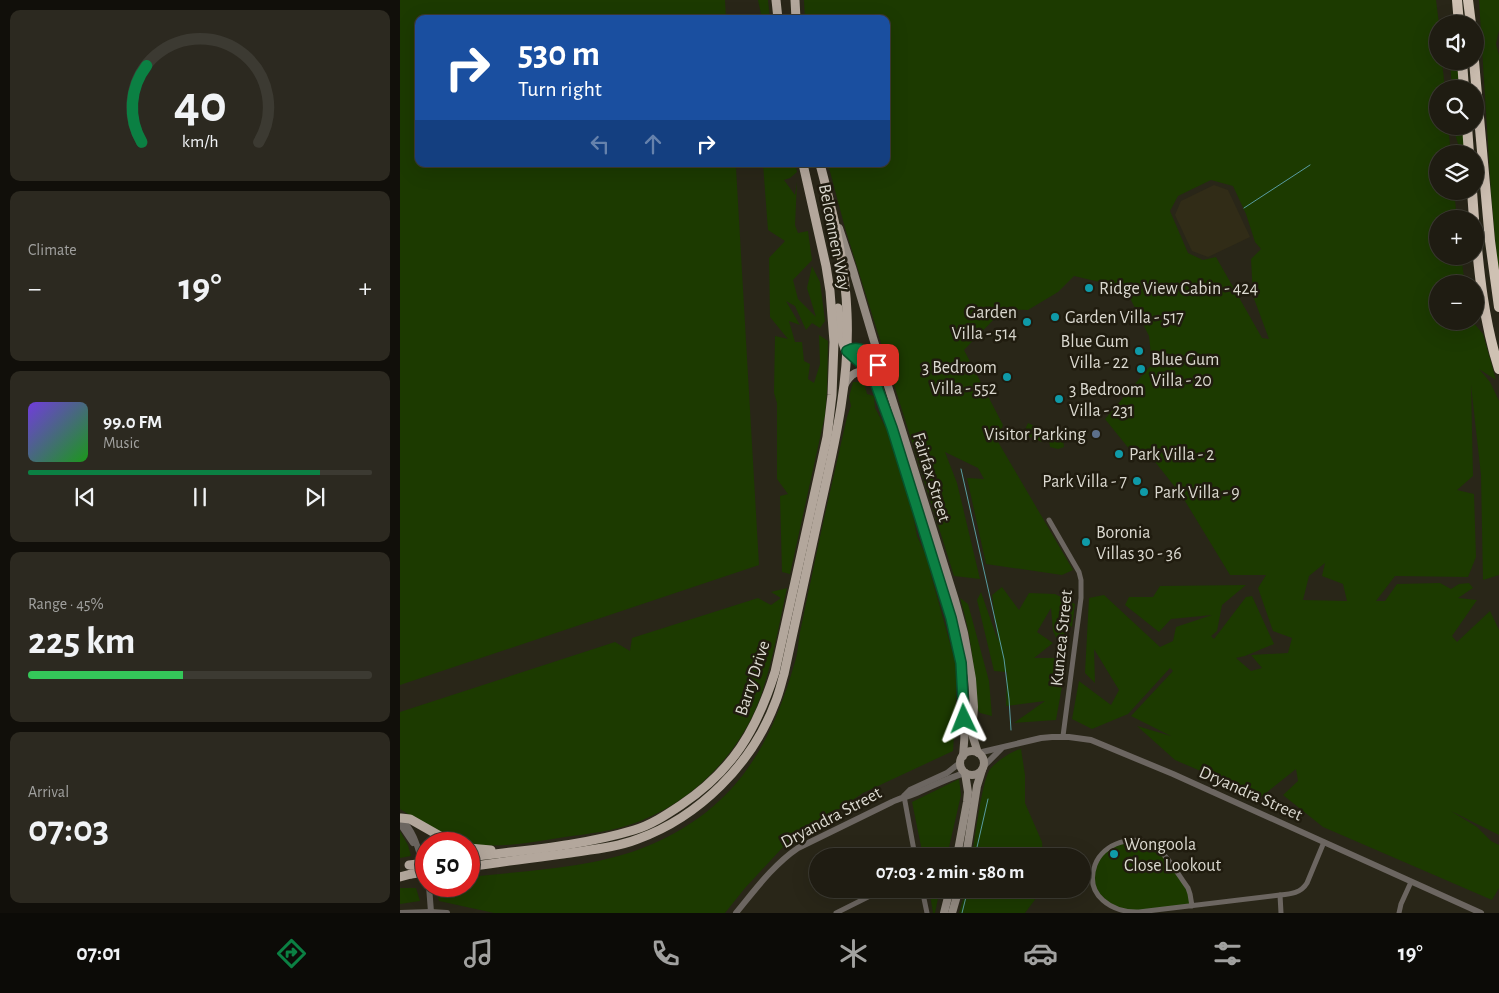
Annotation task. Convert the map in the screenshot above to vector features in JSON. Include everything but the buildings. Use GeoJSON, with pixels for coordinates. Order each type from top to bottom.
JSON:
{"type":"FeatureCollection","features":[{"type":"Feature","properties":{"kind":"highway"},"geometry":{"type":"LineString","coordinates":[[1457,0],[1458,15]]}},
{"type":"Feature","properties":{"kind":"highway"},"geometry":{"type":"LineString","coordinates":[[1468,0],[1469,15]]}},
{"type":"Feature","properties":{"kind":"highway"},"geometry":{"type":"LineString","coordinates":[[1475,70],[1490,241],[1499,308]]}},
{"type":"Feature","properties":{"kind":"highway"},"geometry":{"type":"LineString","coordinates":[[1479,265],[1482,296],[1499,369]]}},
{"type":"Feature","properties":{"kind":"main road"},"geometry":{"type":"LineString","coordinates":[[776,0],[778,15]]}},
{"type":"Feature","properties":{"kind":"main road"},"geometry":{"type":"LineString","coordinates":[[795,0],[796,15]]}},
{"type":"Feature","properties":{"kind":"main road"},"geometry":{"type":"LineString","coordinates":[[804,167],[827,247],[835,286],[841,337],[847,351]]}},
{"type":"Feature","properties":{"kind":"main road","name":"Belconnen Way"},"geometry":{"type":"LineString","coordinates":[[804,167],[826,266],[832,316]]}},
{"type":"Feature","properties":{"kind":"main road","name":"Belconnen Way"},"geometry":{"type":"LineString","coordinates":[[821,167],[841,248],[847,313],[847,351]]}},
{"type":"Feature","properties":{"kind":"main road","name":"Fairfax Street"},"geometry":{"type":"LineString","coordinates":[[834,215],[852,267],[962,625],[973,687],[972,734],[978,753]]}},
{"type":"Feature","properties":{"kind":"main road","name":"Barry Drive"},"geometry":{"type":"LineString","coordinates":[[480,856],[592,840],[636,830],[663,817],[709,783],[732,759],[753,730],[766,701],[775,672],[827,437],[834,360],[832,316]]}},
{"type":"Feature","properties":{"kind":"main road"},"geometry":{"type":"LineString","coordinates":[[832,395],[838,361],[841,356],[851,349],[857,349],[869,354],[878,365],[887,384]]}},
{"type":"Feature","properties":{"kind":"main road","name":"Fairfax Street"},"geometry":{"type":"LineString","coordinates":[[847,351],[867,369],[874,379],[884,403],[943,591],[957,642],[964,696],[965,742],[962,759]]}},
{"type":"Feature","properties":{"kind":"main road","name":"Barry Drive"},"geometry":{"type":"LineString","coordinates":[[480,866],[594,850],[637,839],[663,828],[694,809],[739,766],[759,735],[775,704],[784,674],[832,454],[844,386],[847,351]]}},
{"type":"Feature","properties":{"kind":"main road"},"geometry":{"type":"LineString","coordinates":[[844,386],[851,376],[857,372],[865,372],[874,379]]}},
{"type":"Feature","properties":{"kind":"main road"},"geometry":{"type":"LineString","coordinates":[[958,848],[968,792],[965,773],[962,768],[962,759],[971,752],[978,753],[983,758],[983,768],[977,786],[967,848]]}},
{"type":"Feature","properties":{"kind":"main road"},"geometry":{"type":"LineString","coordinates":[[965,773],[974,775],[983,768]]}},
{"type":"Feature","properties":{"kind":"main road"},"geometry":{"type":"LineString","coordinates":[[400,818],[410,819],[433,832]]}},
{"type":"Feature","properties":{"kind":"main road"},"geometry":{"type":"LineString","coordinates":[[480,849],[516,851]]}},
{"type":"Feature","properties":{"kind":"main road"},"geometry":{"type":"LineString","coordinates":[[400,877],[415,874]]}},
{"type":"Feature","properties":{"kind":"main road"},"geometry":{"type":"LineString","coordinates":[[944,913],[948,898]]}},
{"type":"Feature","properties":{"kind":"main road"},"geometry":{"type":"LineString","coordinates":[[952,913],[956,898]]}},
{"type":"Feature","properties":{"kind":"street","name":"Kunzea Street"},"geometry":{"type":"LineString","coordinates":[[1049,520],[1079,572],[1081,580],[1081,598],[1063,736]]}},
{"type":"Feature","properties":{"kind":"street","name":"Dryandra Street"},"geometry":{"type":"LineString","coordinates":[[978,753],[1041,738],[1063,736],[1101,743],[1481,913]]}},
{"type":"Feature","properties":{"kind":"street"},"geometry":{"type":"LineString","coordinates":[[983,768],[1002,748]]}},
{"type":"Feature","properties":{"kind":"street","name":"Dryandra Street"},"geometry":{"type":"LineString","coordinates":[[904,796],[910,790],[947,773],[962,759]]}},
{"type":"Feature","properties":{"kind":"street","name":"Dryandra Street"},"geometry":{"type":"LineString","coordinates":[[736,913],[768,874],[786,856],[798,848],[904,796],[911,795],[965,773]]}},
{"type":"Feature","properties":{"kind":"street"},"geometry":{"type":"LineString","coordinates":[[904,796],[914,848]]}},
{"type":"Feature","properties":{"kind":"street"},"geometry":{"type":"LineString","coordinates":[[400,818],[415,839]]}},
{"type":"Feature","properties":{"kind":"street"},"geometry":{"type":"LineString","coordinates":[[400,824],[415,845]]}},
{"type":"Feature","properties":{"kind":"street"},"geometry":{"type":"LineString","coordinates":[[1192,906],[1188,888],[1161,851],[1150,843],[1130,840],[1117,844],[1105,851],[1095,865],[1094,882],[1096,890],[1104,902],[1115,909],[1133,912],[1192,906],[1280,896],[1300,891],[1304,888],[1324,842]]}},
{"type":"Feature","properties":{"kind":"street"},"geometry":{"type":"LineString","coordinates":[[1399,913],[1411,882]]}},
{"type":"Feature","properties":{"kind":"street"},"geometry":{"type":"LineString","coordinates":[[1280,896],[1281,913]]}},
{"type":"Feature","properties":{"kind":"street"},"geometry":{"type":"LineString","coordinates":[[430,897],[431,912]]}},
{"type":"Feature","properties":{"kind":"street"},"geometry":{"type":"LineString","coordinates":[[836,913],[866,898]]}},
{"type":"Feature","properties":{"kind":"street"},"geometry":{"type":"LineString","coordinates":[[924,898],[927,913]]}},
{"type":"Feature","properties":{"kind":"street"},"geometry":{"type":"LineString","coordinates":[[850,906],[851,913]]}},
{"type":"Feature","properties":{"kind":"street"},"geometry":{"type":"LineString","coordinates":[[400,913],[447,913]]}},
{"type":"Feature","properties":{"kind":"shaded area"},"geometry":{"type":"Polygon","coordinates":[[[1214,185],[1228,190],[1250,237],[1208,257],[1192,251],[1175,215],[1181,201],[1214,185]]]}},
{"type":"Feature","properties":{"kind":"green space"},"geometry":{"type":"Polygon","coordinates":[[[400,0],[725,0],[726,15],[415,15],[415,167],[736,168],[759,565],[400,685],[400,0]]]}},
{"type":"Feature","properties":{"kind":"green space"},"geometry":{"type":"Polygon","coordinates":[[[758,0],[768,0],[770,15],[761,15],[758,0]]]}},
{"type":"Feature","properties":{"kind":"green space"},"geometry":{"type":"Polygon","coordinates":[[[804,0],[1436,0],[1438,15],[1429,15],[1429,70],[1443,70],[1444,80],[1429,80],[1429,135],[1449,135],[1450,145],[1429,145],[1429,200],[1455,200],[1456,210],[1429,210],[1429,265],[1462,265],[1464,275],[1429,275],[1429,330],[1480,330],[1483,334],[1496,380],[1479,369],[1490,382],[1499,401],[1499,575],[1483,580],[1481,475],[1471,385],[1473,476],[1457,490],[1474,494],[1476,557],[1468,577],[1395,576],[1376,601],[1385,601],[1397,584],[1440,583],[1451,589],[1459,584],[1469,583],[1473,588],[1458,598],[1477,600],[1452,636],[1457,642],[1490,611],[1499,630],[1499,835],[1451,811],[1477,827],[1491,841],[1499,845],[1499,888],[1492,900],[1323,827],[1283,795],[1298,781],[1296,769],[1261,797],[1175,760],[1137,726],[1171,736],[1131,716],[1173,671],[1170,668],[1128,714],[1092,729],[1072,719],[1079,681],[1111,705],[1119,690],[1094,649],[1095,683],[1085,673],[1089,598],[1104,595],[1160,647],[1173,641],[1176,627],[1212,615],[1171,619],[1159,632],[1125,605],[1129,597],[1153,597],[1160,586],[1246,585],[1222,605],[1217,631],[1211,636],[1214,639],[1246,597],[1252,596],[1274,644],[1236,658],[1251,671],[1262,668],[1251,655],[1288,653],[1292,638],[1273,631],[1258,588],[1266,575],[1230,575],[1182,496],[1145,449],[1130,450],[1105,419],[1152,364],[1149,336],[1125,288],[1074,276],[1058,292],[1028,310],[1004,309],[964,350],[1003,425],[997,440],[1073,570],[1062,575],[986,564],[967,478],[984,479],[978,468],[945,452],[957,483],[980,579],[954,576],[845,228],[829,167],[890,167],[890,15],[805,15],[804,0]],[[1211,180],[1178,196],[1170,211],[1188,253],[1203,260],[1216,257],[1262,338],[1269,339],[1253,296],[1251,259],[1261,249],[1255,242],[1246,214],[1233,186],[1211,180]],[[1325,563],[1309,576],[1303,600],[1347,601],[1343,584],[1322,576],[1325,563]]]}},
{"type":"Feature","properties":{"kind":"green space"},"geometry":{"type":"Polygon","coordinates":[[[1479,0],[1499,0],[1499,30],[1496,44],[1499,55],[1499,282],[1483,70],[1484,15],[1480,15],[1479,0]]]}},
{"type":"Feature","properties":{"kind":"green space"},"geometry":{"type":"Polygon","coordinates":[[[1451,70],[1458,70],[1459,80],[1451,80],[1451,70]]]}},
{"type":"Feature","properties":{"kind":"green space"},"geometry":{"type":"Polygon","coordinates":[[[1456,135],[1464,135],[1464,145],[1458,145],[1456,135]]]}},
{"type":"Feature","properties":{"kind":"green space"},"geometry":{"type":"Polygon","coordinates":[[[763,167],[796,167],[797,172],[784,180],[795,195],[797,182],[795,225],[798,233],[808,231],[812,260],[793,280],[798,299],[816,317],[807,288],[812,266],[820,282],[825,321],[820,328],[812,323],[806,330],[795,306],[786,301],[800,325],[789,321],[795,342],[802,342],[804,361],[810,364],[808,379],[814,383],[820,364],[819,335],[828,341],[825,415],[790,574],[782,572],[780,496],[788,494],[777,479],[777,403],[774,393],[775,336],[788,339],[770,317],[769,258],[785,241],[768,230],[763,167]]]}},
{"type":"Feature","properties":{"kind":"green space"},"geometry":{"type":"Polygon","coordinates":[[[853,382],[864,382],[867,394],[874,396],[875,408],[887,430],[913,514],[917,536],[927,555],[956,665],[953,751],[863,793],[784,846],[745,888],[725,913],[494,913],[439,901],[438,897],[480,897],[480,876],[578,865],[600,861],[640,849],[671,835],[698,818],[721,799],[741,777],[758,753],[772,726],[784,697],[795,661],[820,539],[851,406],[849,397],[853,382]]]}},
{"type":"Feature","properties":{"kind":"green space"},"geometry":{"type":"Polygon","coordinates":[[[1028,423],[1047,432],[1042,442],[1023,434],[1028,423]]]}},
{"type":"Feature","properties":{"kind":"green space"},"geometry":{"type":"Polygon","coordinates":[[[1051,428],[1063,439],[1064,447],[1058,449],[1050,447],[1051,428]]]}},
{"type":"Feature","properties":{"kind":"green space"},"geometry":{"type":"Polygon","coordinates":[[[1002,587],[1019,610],[1029,593],[1055,594],[1075,604],[1072,627],[1065,623],[1068,638],[1061,652],[1053,631],[1051,608],[1037,632],[1053,643],[1034,658],[1067,658],[1056,720],[1014,723],[1045,701],[1006,706],[1007,672],[994,671],[977,600],[981,592],[998,641],[992,595],[1002,587]]]}},
{"type":"Feature","properties":{"kind":"green space"},"geometry":{"type":"Polygon","coordinates":[[[787,588],[769,671],[751,719],[740,738],[711,774],[675,803],[656,814],[627,826],[600,832],[504,845],[480,844],[480,832],[437,832],[400,809],[400,712],[615,642],[630,651],[632,638],[758,598],[771,605],[781,598],[771,592],[787,588]]]}},
{"type":"Feature","properties":{"kind":"green space"},"geometry":{"type":"Polygon","coordinates":[[[960,598],[968,604],[989,681],[992,716],[980,713],[978,710],[972,653],[960,598]]]}},
{"type":"Feature","properties":{"kind":"green space"},"geometry":{"type":"Polygon","coordinates":[[[1021,749],[1025,775],[1025,803],[1042,842],[1042,848],[973,848],[982,796],[988,774],[991,768],[1021,749]]]}},
{"type":"Feature","properties":{"kind":"green space"},"geometry":{"type":"Polygon","coordinates":[[[959,779],[961,795],[949,848],[921,848],[912,802],[959,779]]]}},
{"type":"Feature","properties":{"kind":"green space"},"geometry":{"type":"Polygon","coordinates":[[[400,831],[408,845],[411,856],[400,858],[400,831]]]}},
{"type":"Feature","properties":{"kind":"green space"},"geometry":{"type":"Polygon","coordinates":[[[1130,840],[1156,847],[1188,888],[1192,906],[1133,912],[1115,909],[1096,890],[1094,873],[1099,858],[1105,851],[1130,840]]]}},
{"type":"Feature","properties":{"kind":"green space"},"geometry":{"type":"Polygon","coordinates":[[[400,888],[415,888],[415,897],[419,897],[420,901],[400,904],[400,888]]]}},
{"type":"Feature","properties":{"kind":"green space"},"geometry":{"type":"Polygon","coordinates":[[[930,898],[938,898],[935,913],[933,913],[930,898]]]}},
{"type":"Feature","properties":{"kind":"green space"},"geometry":{"type":"Polygon","coordinates":[[[963,898],[1036,898],[1025,913],[959,913],[963,898]]]}},
{"type":"Feature","properties":{"kind":"waterway"},"geometry":{"type":"LineString","coordinates":[[1244,208],[1310,165]]}},
{"type":"Feature","properties":{"kind":"waterway"},"geometry":{"type":"LineString","coordinates":[[961,469],[1004,659],[1011,730]]}},
{"type":"Feature","properties":{"kind":"waterway"},"geometry":{"type":"LineString","coordinates":[[977,848],[988,799]]}},
{"type":"Feature","properties":{"kind":"waterway"},"geometry":{"type":"LineString","coordinates":[[962,913],[966,898]]}},
{"type":"Feature","properties":{"kind":"place","name":"Ridge View Cabin - 424"},"geometry":{"type":"Point","coordinates":[1089,288]}},
{"type":"Feature","properties":{"kind":"place","name":"Garden Villa - 517"},"geometry":{"type":"Point","coordinates":[1055,317]}},
{"type":"Feature","properties":{"kind":"place","name":"Garden Villa - 514"},"geometry":{"type":"Point","coordinates":[1027,322]}},
{"type":"Feature","properties":{"kind":"place","name":"Blue Gum Villa - 22"},"geometry":{"type":"Point","coordinates":[1139,351]}},
{"type":"Feature","properties":{"kind":"place","name":"Blue Gum Villa - 20"},"geometry":{"type":"Point","coordinates":[1141,369]}},
{"type":"Feature","properties":{"kind":"place","name":"3 Bedroom Villa - 552"},"geometry":{"type":"Point","coordinates":[1007,377]}},
{"type":"Feature","properties":{"kind":"place","name":"3 Bedroom Villa - 231"},"geometry":{"type":"Point","coordinates":[1059,399]}},
{"type":"Feature","properties":{"kind":"place","name":"Visitor Parking"},"geometry":{"type":"Point","coordinates":[1096,434]}},
{"type":"Feature","properties":{"kind":"place","name":"Park Villa - 2"},"geometry":{"type":"Point","coordinates":[1119,454]}},
{"type":"Feature","properties":{"kind":"place","name":"Park Villa - 7"},"geometry":{"type":"Point","coordinates":[1137,481]}},
{"type":"Feature","properties":{"kind":"place","name":"Park Villa - 9"},"geometry":{"type":"Point","coordinates":[1144,492]}},
{"type":"Feature","properties":{"kind":"place","name":"Boronia Villas 30 - 36"},"geometry":{"type":"Point","coordinates":[1086,542]}},
{"type":"Feature","properties":{"kind":"place","name":"Wongoola Close Lookout"},"geometry":{"type":"Point","coordinates":[1114,854]}},
{"type":"Feature","properties":{"kind":"route"},"geometry":{"type":"LineString","coordinates":[[878,365],[864,351],[851,349],[847,351],[862,363],[874,379],[892,428],[957,642],[964,696],[964,719]]}}]}
